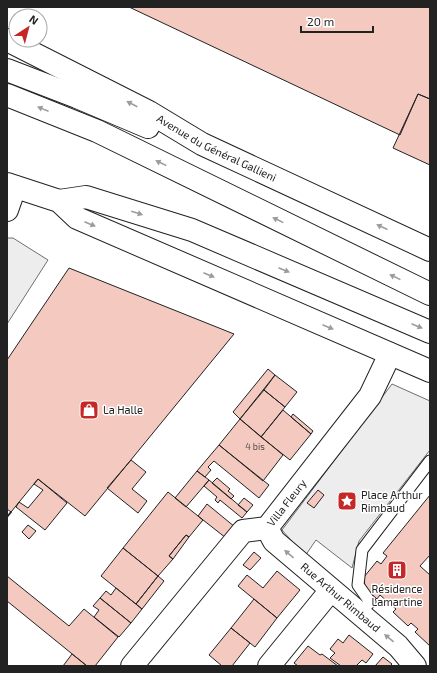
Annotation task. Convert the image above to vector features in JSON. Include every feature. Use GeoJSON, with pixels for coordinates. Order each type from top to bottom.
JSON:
{"type":"FeatureCollection","features":[{"type":"Feature","properties":{"kind":"main road","name":"Avenue du Général Gallieni"},"geometry":{"type":"LineString","coordinates":[[7,40],[149,112],[202,144],[430,250]]}},
{"type":"Feature","properties":{"kind":"main road"},"geometry":{"type":"LineString","coordinates":[[7,70],[77,96],[149,127],[202,144]]}},
{"type":"Feature","properties":{"kind":"main road"},"geometry":{"type":"LineString","coordinates":[[7,95],[97,131],[430,294]]}},
{"type":"Feature","properties":{"kind":"main road"},"geometry":{"type":"LineString","coordinates":[[7,210],[11,186],[59,200],[86,197],[192,230],[430,332]]}},
{"type":"Feature","properties":{"kind":"main road"},"geometry":{"type":"LineString","coordinates":[[59,200],[77,218],[430,371]]}},
{"type":"Feature","properties":{"kind":"main road","name":"Villa Fleury"},"geometry":{"type":"LineString","coordinates":[[132,666],[244,531],[267,528],[370,396],[390,354]]}},
{"type":"Feature","properties":{"kind":"main road","name":"Rue Arthur Rimbaud"},"geometry":{"type":"LineString","coordinates":[[267,528],[274,541],[398,646],[415,666]]}},
{"type":"Feature","properties":{"kind":"main road"},"geometry":{"type":"LineString","coordinates":[[269,666],[332,590]]}},
{"type":"Feature","properties":{"kind":"lane"},"geometry":{"type":"LineString","coordinates":[[359,614],[370,602],[358,585],[362,550],[430,461]]}},
{"type":"Feature","properties":{"kind":"shaded area"},"geometry":{"type":"Polygon","coordinates":[[[7,238],[13,238],[48,260],[7,324],[7,238]]]}},
{"type":"Feature","properties":{"kind":"shaded area","name":"Place Arthur Rimbaud"},"geometry":{"type":"Polygon","coordinates":[[[392,384],[430,401],[430,450],[359,541],[352,568],[316,540],[305,556],[282,530],[392,384]]]}},
{"type":"Feature","properties":{"kind":"building"},"geometry":{"type":"Polygon","coordinates":[[[129,7],[430,7],[430,99],[418,94],[400,135],[129,7]]]}},
{"type":"Feature","properties":{"kind":"building"},"geometry":{"type":"Polygon","coordinates":[[[418,94],[430,99],[430,165],[393,148],[418,94]]]}},
{"type":"Feature","properties":{"kind":"building","name":"La Halle"},"geometry":{"type":"Polygon","coordinates":[[[69,268],[234,334],[85,516],[38,479],[11,512],[7,509],[7,360],[69,268]]]}},
{"type":"Feature","properties":{"kind":"building"},"geometry":{"type":"Polygon","coordinates":[[[268,369],[275,375],[240,419],[233,412],[268,369]]]}},
{"type":"Feature","properties":{"kind":"building"},"geometry":{"type":"Polygon","coordinates":[[[275,375],[297,392],[285,407],[264,390],[275,375]]]}},
{"type":"Feature","properties":{"kind":"building"},"geometry":{"type":"Polygon","coordinates":[[[264,390],[285,407],[261,437],[240,419],[264,390]]]}},
{"type":"Feature","properties":{"kind":"building"},"geometry":{"type":"Polygon","coordinates":[[[283,410],[311,434],[290,460],[261,437],[283,410]]]}},
{"type":"Feature","properties":{"kind":"building"},"geometry":{"type":"Polygon","coordinates":[[[293,414],[313,431],[311,434],[291,417],[293,414]]]}},
{"type":"Feature","properties":{"kind":"building"},"geometry":{"type":"Polygon","coordinates":[[[240,419],[283,455],[263,481],[219,445],[240,419]]]}},
{"type":"Feature","properties":{"kind":"building"},"geometry":{"type":"Polygon","coordinates":[[[219,445],[269,485],[259,498],[214,461],[208,467],[211,470],[205,477],[197,471],[219,445]]]}},
{"type":"Feature","properties":{"kind":"building"},"geometry":{"type":"Polygon","coordinates":[[[131,460],[146,472],[132,489],[147,501],[138,513],[107,488],[131,460]]]}},
{"type":"Feature","properties":{"kind":"building"},"geometry":{"type":"Polygon","coordinates":[[[197,471],[209,480],[186,507],[175,498],[197,471]]]}},
{"type":"Feature","properties":{"kind":"building"},"geometry":{"type":"Polygon","coordinates":[[[217,478],[230,489],[228,491],[234,496],[231,499],[212,483],[217,478]]]}},
{"type":"Feature","properties":{"kind":"building"},"geometry":{"type":"Polygon","coordinates":[[[38,479],[67,503],[45,530],[16,507],[19,502],[28,508],[43,490],[34,484],[38,479]]]}},
{"type":"Feature","properties":{"kind":"building"},"geometry":{"type":"Polygon","coordinates":[[[209,480],[247,512],[242,518],[220,500],[218,503],[215,500],[217,497],[204,486],[209,480]]]}},
{"type":"Feature","properties":{"kind":"building"},"geometry":{"type":"Polygon","coordinates":[[[318,490],[324,495],[314,508],[307,503],[318,490]]]}},
{"type":"Feature","properties":{"kind":"building"},"geometry":{"type":"Polygon","coordinates":[[[168,492],[203,520],[189,537],[186,535],[169,556],[173,559],[158,576],[123,548],[168,492]]]}},
{"type":"Feature","properties":{"kind":"building","name":"Résidence Lamartine"},"geometry":{"type":"Polygon","coordinates":[[[430,495],[430,555],[420,566],[430,575],[430,646],[415,632],[418,629],[411,623],[408,626],[393,612],[396,609],[380,595],[377,599],[365,588],[364,577],[377,561],[381,564],[387,556],[383,553],[430,495]]]}},
{"type":"Feature","properties":{"kind":"building"},"geometry":{"type":"Polygon","coordinates":[[[244,498],[253,505],[247,512],[238,505],[244,498]]]}},
{"type":"Feature","properties":{"kind":"building"},"geometry":{"type":"Polygon","coordinates":[[[207,504],[235,527],[226,538],[198,516],[207,504]]]}},
{"type":"Feature","properties":{"kind":"building"},"geometry":{"type":"Polygon","coordinates":[[[28,525],[36,531],[29,539],[22,532],[28,525]]]}},
{"type":"Feature","properties":{"kind":"building"},"geometry":{"type":"Polygon","coordinates":[[[186,535],[189,537],[173,559],[169,556],[186,535]]]}},
{"type":"Feature","properties":{"kind":"building"},"geometry":{"type":"Polygon","coordinates":[[[123,548],[158,576],[136,604],[101,576],[123,548]]]}},
{"type":"Feature","properties":{"kind":"building"},"geometry":{"type":"Polygon","coordinates":[[[254,552],[261,558],[250,570],[243,565],[254,552]]]}},
{"type":"Feature","properties":{"kind":"building"},"geometry":{"type":"Polygon","coordinates":[[[277,571],[300,590],[277,618],[238,586],[247,575],[263,588],[277,571]]]}},
{"type":"Feature","properties":{"kind":"building"},"geometry":{"type":"Polygon","coordinates":[[[7,576],[69,626],[84,609],[118,637],[95,666],[87,666],[7,601],[7,576]]]}},
{"type":"Feature","properties":{"kind":"building"},"geometry":{"type":"Polygon","coordinates":[[[158,576],[164,581],[142,609],[136,604],[158,576]]]}},
{"type":"Feature","properties":{"kind":"building"},"geometry":{"type":"Polygon","coordinates":[[[116,588],[142,609],[131,623],[100,598],[106,591],[111,595],[116,588]]]}},
{"type":"Feature","properties":{"kind":"building"},"geometry":{"type":"Polygon","coordinates":[[[100,598],[131,623],[119,637],[94,617],[99,610],[93,606],[100,598]]]}},
{"type":"Feature","properties":{"kind":"building"},"geometry":{"type":"Polygon","coordinates":[[[254,599],[277,618],[255,647],[231,628],[254,599]]]}},
{"type":"Feature","properties":{"kind":"building"},"geometry":{"type":"Polygon","coordinates":[[[231,628],[250,643],[232,666],[222,666],[209,655],[231,628]]]}},
{"type":"Feature","properties":{"kind":"building"},"geometry":{"type":"Polygon","coordinates":[[[349,635],[373,654],[366,663],[362,660],[356,666],[341,666],[330,658],[335,653],[330,649],[338,639],[343,643],[349,635]]]}},
{"type":"Feature","properties":{"kind":"building"},"geometry":{"type":"Polygon","coordinates":[[[308,646],[338,666],[298,666],[294,663],[308,646]]]}},
{"type":"Feature","properties":{"kind":"building"},"geometry":{"type":"Polygon","coordinates":[[[72,654],[87,666],[63,666],[72,654]]]}},
{"type":"Feature","properties":{"kind":"building"},"geometry":{"type":"Polygon","coordinates":[[[383,657],[392,664],[390,666],[375,666],[383,657]]]}},
{"type":"Feature","properties":{"kind":"wall"},"geometry":{"type":"LineString","coordinates":[[7,517],[11,512]]}},
{"type":"Feature","properties":{"kind":"place","name":"La Halle"},"geometry":{"type":"Point","coordinates":[89,410]}},
{"type":"Feature","properties":{"kind":"place","name":"Place Arthur Rimbaud"},"geometry":{"type":"Point","coordinates":[347,501]}},
{"type":"Feature","properties":{"kind":"place","name":"Résidence Lamartine"},"geometry":{"type":"Point","coordinates":[397,570]}}]}
